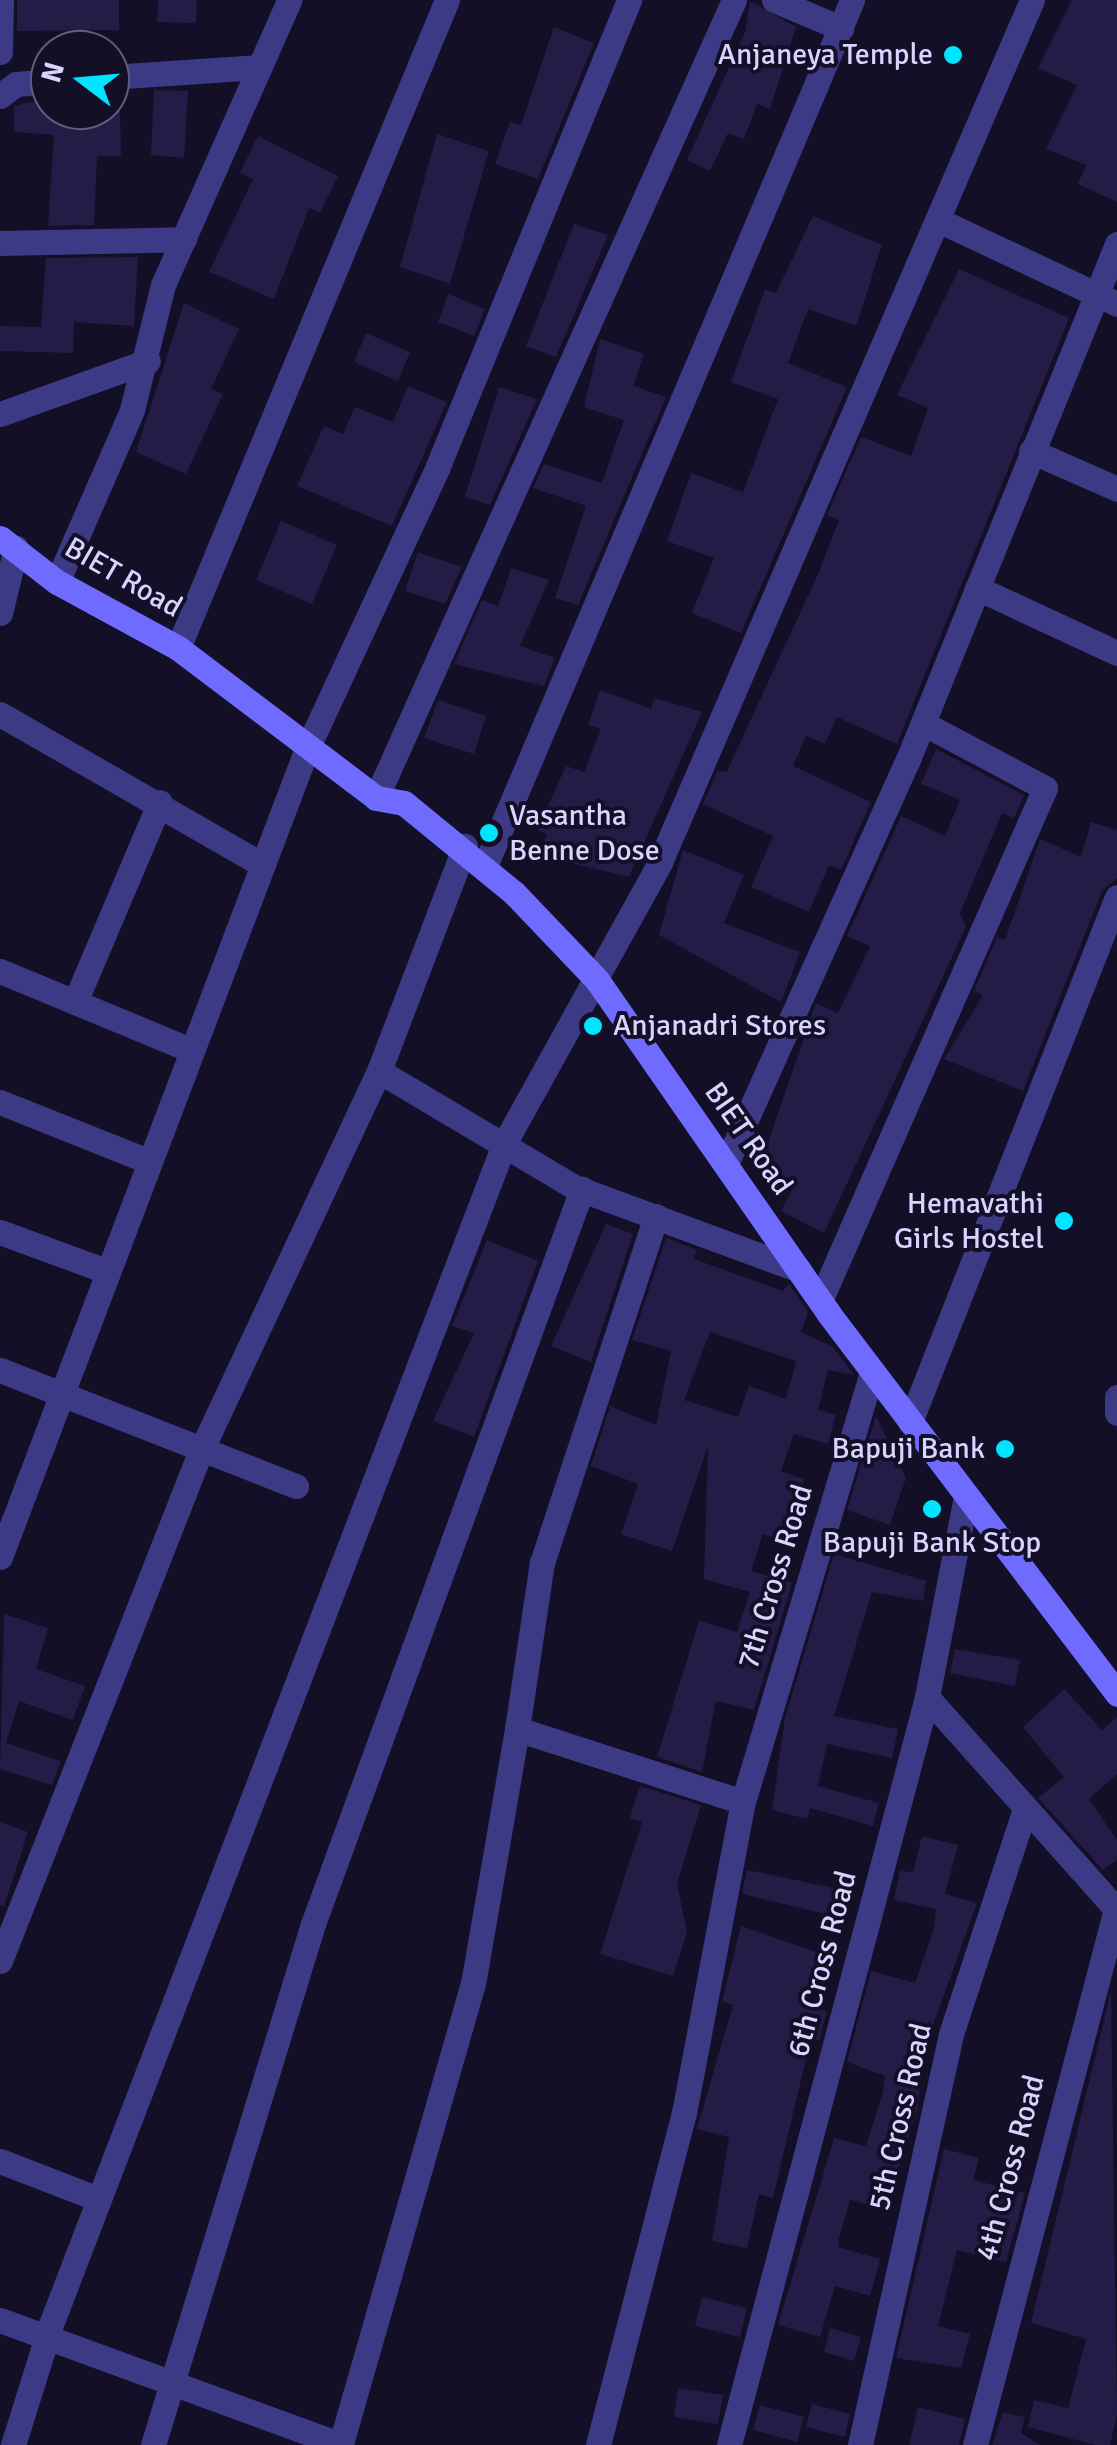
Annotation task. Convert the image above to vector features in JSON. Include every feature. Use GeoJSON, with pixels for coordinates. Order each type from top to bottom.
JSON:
{"type":"FeatureCollection","features":[{"type":"Feature","properties":{"kind":"street"},"geometry":{"type":"LineString","coordinates":[[1,0],[1,40]]}},
{"type":"Feature","properties":{"kind":"street"},"geometry":{"type":"LineString","coordinates":[[57,582],[148,361],[184,238],[289,0]]}},
{"type":"Feature","properties":{"kind":"street"},"geometry":{"type":"LineString","coordinates":[[178,648],[447,0]]}},
{"type":"Feature","properties":{"kind":"street"},"geometry":{"type":"LineString","coordinates":[[3,1540],[306,751],[438,466],[629,0]]}},
{"type":"Feature","properties":{"kind":"street"},"geometry":{"type":"LineString","coordinates":[[376,798],[734,0]]}},
{"type":"Feature","properties":{"kind":"street"},"geometry":{"type":"LineString","coordinates":[[774,0],[842,28]]}},
{"type":"Feature","properties":{"kind":"street"},"geometry":{"type":"LineString","coordinates":[[485,866],[852,0]]}},
{"type":"Feature","properties":{"kind":"street"},"geometry":{"type":"LineString","coordinates":[[13,2445],[46,2339],[98,2199],[504,1144],[660,862],[940,222],[1032,0]]}},
{"type":"Feature","properties":{"kind":"street"},"geometry":{"type":"LineString","coordinates":[[130,77],[260,67]]}},
{"type":"Feature","properties":{"kind":"street"},"geometry":{"type":"LineString","coordinates":[[0,96],[16,84],[30,83]]}},
{"type":"Feature","properties":{"kind":"street"},"geometry":{"type":"LineString","coordinates":[[940,222],[1106,298]]}},
{"type":"Feature","properties":{"kind":"street"},"geometry":{"type":"LineString","coordinates":[[0,243],[184,238]]}},
{"type":"Feature","properties":{"kind":"street"},"geometry":{"type":"LineString","coordinates":[[726,1164],[923,723],[1031,451],[1106,298],[1117,244]]}},
{"type":"Feature","properties":{"kind":"street"},"geometry":{"type":"LineString","coordinates":[[0,414],[148,361]]}},
{"type":"Feature","properties":{"kind":"street"},"geometry":{"type":"LineString","coordinates":[[1031,451],[1117,489]]}},
{"type":"Feature","properties":{"kind":"street"},"geometry":{"type":"LineString","coordinates":[[0,612],[8,543]]}},
{"type":"Feature","properties":{"kind":"street","name":"BIET Road"},"geometry":{"type":"LineString","coordinates":[[8,543],[57,582],[178,648],[306,751],[376,798],[404,803],[465,846],[597,980],[820,1301],[1117,1694]]}},
{"type":"Feature","properties":{"kind":"street"},"geometry":{"type":"LineString","coordinates":[[977,588],[1117,653]]}},
{"type":"Feature","properties":{"kind":"street"},"geometry":{"type":"LineString","coordinates":[[0,714],[160,802],[262,865]]}},
{"type":"Feature","properties":{"kind":"street"},"geometry":{"type":"LineString","coordinates":[[820,1301],[1045,788],[923,723]]}},
{"type":"Feature","properties":{"kind":"street"},"geometry":{"type":"LineString","coordinates":[[75,1002],[160,802]]}},
{"type":"Feature","properties":{"kind":"street"},"geometry":{"type":"LineString","coordinates":[[0,1961],[198,1455],[379,1071],[465,846]]}},
{"type":"Feature","properties":{"kind":"street"},"geometry":{"type":"LineString","coordinates":[[910,1422],[1117,897]]}},
{"type":"Feature","properties":{"kind":"street"},"geometry":{"type":"LineString","coordinates":[[0,971],[191,1050]]}},
{"type":"Feature","properties":{"kind":"street"},"geometry":{"type":"LineString","coordinates":[[379,1071],[582,1189],[799,1270]]}},
{"type":"Feature","properties":{"kind":"street"},"geometry":{"type":"LineString","coordinates":[[0,1102],[148,1161]]}},
{"type":"Feature","properties":{"kind":"street"},"geometry":{"type":"LineString","coordinates":[[153,2445],[313,1924],[582,1189]]}},
{"type":"Feature","properties":{"kind":"street"},"geometry":{"type":"LineString","coordinates":[[0,2320],[342,2442],[473,1984],[542,1562],[656,1216]]}},
{"type":"Feature","properties":{"kind":"street"},"geometry":{"type":"LineString","coordinates":[[0,1232],[106,1271]]}},
{"type":"Feature","properties":{"kind":"street"},"geometry":{"type":"LineString","coordinates":[[0,1370],[198,1455],[296,1486]]}},
{"type":"Feature","properties":{"kind":"street","name":"7th Cross Road"},"geometry":{"type":"LineString","coordinates":[[598,2445],[684,2113],[743,1802],[872,1371]]}},
{"type":"Feature","properties":{"kind":"street"},"geometry":{"type":"LineString","coordinates":[[1117,1396],[1117,1413]]}},
{"type":"Feature","properties":{"kind":"street","name":"6th Cross Road"},"geometry":{"type":"LineString","coordinates":[[729,2445],[928,1696],[966,1497]]}},
{"type":"Feature","properties":{"kind":"street"},"geometry":{"type":"LineString","coordinates":[[928,1696],[1116,1910]]}},
{"type":"Feature","properties":{"kind":"street"},"geometry":{"type":"LineString","coordinates":[[517,1729],[743,1802]]}},
{"type":"Feature","properties":{"kind":"street","name":"5th Cross Road"},"geometry":{"type":"LineString","coordinates":[[860,2445],[951,2034],[1025,1808]]}},
{"type":"Feature","properties":{"kind":"street","name":"4th Cross Road"},"geometry":{"type":"LineString","coordinates":[[975,2445],[1116,1910]]}},
{"type":"Feature","properties":{"kind":"street"},"geometry":{"type":"LineString","coordinates":[[0,2161],[98,2199]]}},
{"type":"Feature","properties":{"kind":"building"},"geometry":{"type":"Polygon","coordinates":[[[17,0],[119,0],[119,30],[17,31],[17,0]]]}},
{"type":"Feature","properties":{"kind":"building"},"geometry":{"type":"Polygon","coordinates":[[[158,0],[197,0],[196,23],[157,22],[158,0]]]}},
{"type":"Feature","properties":{"kind":"building"},"geometry":{"type":"Polygon","coordinates":[[[1072,0],[1117,0],[1117,202],[1078,184],[1086,165],[1046,149],[1077,85],[1038,68],[1072,0]]]}},
{"type":"Feature","properties":{"kind":"building"},"geometry":{"type":"Polygon","coordinates":[[[750,1],[796,27],[770,109],[757,104],[744,139],[728,133],[710,171],[687,160],[745,32],[750,1]]]}},
{"type":"Feature","properties":{"kind":"building"},"geometry":{"type":"Polygon","coordinates":[[[554,27],[594,43],[538,179],[495,164],[510,122],[521,125],[554,27]]]}},
{"type":"Feature","properties":{"kind":"building"},"geometry":{"type":"Polygon","coordinates":[[[154,90],[188,91],[184,158],[151,155],[154,90]]]}},
{"type":"Feature","properties":{"kind":"building"},"geometry":{"type":"Polygon","coordinates":[[[30,102],[30,130],[120,130],[121,156],[97,156],[94,225],[48,226],[54,135],[14,132],[14,106],[30,102]]]}},
{"type":"Feature","properties":{"kind":"building"},"geometry":{"type":"Polygon","coordinates":[[[437,134],[489,151],[450,284],[400,267],[437,134]]]}},
{"type":"Feature","properties":{"kind":"building"},"geometry":{"type":"Polygon","coordinates":[[[258,136],[338,176],[320,213],[309,208],[274,299],[209,272],[253,179],[240,173],[258,136]]]}},
{"type":"Feature","properties":{"kind":"building"},"geometry":{"type":"Polygon","coordinates":[[[813,216],[882,245],[856,326],[808,309],[788,363],[847,387],[741,633],[692,613],[714,558],[667,541],[691,473],[743,492],[778,399],[731,382],[765,289],[776,293],[813,216]]]}},
{"type":"Feature","properties":{"kind":"building"},"geometry":{"type":"Polygon","coordinates":[[[574,224],[608,235],[556,357],[526,346],[574,224]]]}},
{"type":"Feature","properties":{"kind":"building"},"geometry":{"type":"Polygon","coordinates":[[[138,257],[134,326],[74,322],[73,353],[0,351],[0,326],[41,327],[46,258],[138,257]]]}},
{"type":"Feature","properties":{"kind":"building"},"geometry":{"type":"Polygon","coordinates":[[[959,269],[1069,318],[897,744],[837,717],[825,744],[806,736],[793,766],[871,802],[841,870],[829,865],[809,912],[751,887],[773,836],[703,804],[717,772],[727,771],[819,572],[839,520],[827,515],[861,437],[911,456],[928,408],[897,395],[959,269]]]}},
{"type":"Feature","properties":{"kind":"building"},"geometry":{"type":"Polygon","coordinates":[[[448,294],[485,309],[474,336],[438,322],[448,294]]]}},
{"type":"Feature","properties":{"kind":"building"},"geometry":{"type":"Polygon","coordinates":[[[184,303],[239,329],[211,389],[223,394],[186,474],[136,452],[184,303]]]}},
{"type":"Feature","properties":{"kind":"building"},"geometry":{"type":"Polygon","coordinates":[[[366,333],[410,352],[398,381],[354,362],[366,333]]]}},
{"type":"Feature","properties":{"kind":"building"},"geometry":{"type":"Polygon","coordinates":[[[600,339],[644,354],[633,386],[666,397],[578,605],[555,598],[586,506],[533,488],[544,464],[602,483],[624,420],[584,407],[600,339]]]}},
{"type":"Feature","properties":{"kind":"building"},"geometry":{"type":"Polygon","coordinates":[[[408,386],[447,402],[392,526],[297,486],[324,426],[343,434],[355,407],[393,422],[408,386]]]}},
{"type":"Feature","properties":{"kind":"building"},"geometry":{"type":"Polygon","coordinates":[[[499,387],[537,399],[490,505],[465,497],[499,387]]]}},
{"type":"Feature","properties":{"kind":"building"},"geometry":{"type":"Polygon","coordinates":[[[281,521],[337,545],[312,604],[256,580],[281,521]]]}},
{"type":"Feature","properties":{"kind":"building"},"geometry":{"type":"Polygon","coordinates":[[[418,552],[462,567],[445,604],[405,591],[418,552]]]}},
{"type":"Feature","properties":{"kind":"building"},"geometry":{"type":"Polygon","coordinates":[[[511,568],[549,580],[520,646],[555,658],[544,686],[454,664],[482,600],[498,606],[511,568]]]}},
{"type":"Feature","properties":{"kind":"building"},"geometry":{"type":"Polygon","coordinates":[[[600,690],[651,709],[655,698],[702,712],[629,877],[538,855],[547,834],[537,830],[566,766],[584,772],[601,729],[588,725],[600,690]]]}},
{"type":"Feature","properties":{"kind":"building"},"geometry":{"type":"Polygon","coordinates":[[[438,700],[486,716],[474,754],[424,738],[438,700]]]}},
{"type":"Feature","properties":{"kind":"building"},"geometry":{"type":"Polygon","coordinates":[[[936,749],[1024,795],[1014,818],[1002,813],[960,913],[966,927],[824,1233],[781,1211],[792,1190],[768,1181],[774,1166],[762,1160],[816,1003],[838,1013],[870,946],[847,936],[901,816],[945,836],[960,800],[921,784],[936,749]]]}},
{"type":"Feature","properties":{"kind":"building"},"geometry":{"type":"Polygon","coordinates":[[[1091,822],[1117,830],[1117,878],[1102,891],[1023,1091],[944,1059],[983,995],[974,991],[997,937],[1005,940],[1040,839],[1081,857],[1091,822]]]}},
{"type":"Feature","properties":{"kind":"building"},"geometry":{"type":"Polygon","coordinates":[[[683,850],[744,875],[724,923],[800,952],[781,1002],[659,935],[683,850]]]}},
{"type":"Feature","properties":{"kind":"building"},"geometry":{"type":"Polygon","coordinates":[[[606,1224],[633,1234],[591,1362],[551,1346],[606,1224]]]}},
{"type":"Feature","properties":{"kind":"building"},"geometry":{"type":"Polygon","coordinates":[[[666,1238],[697,1250],[694,1259],[783,1291],[789,1284],[808,1312],[801,1332],[833,1347],[854,1375],[828,1370],[818,1410],[836,1415],[828,1444],[794,1434],[781,1471],[803,1479],[807,1515],[797,1544],[763,1534],[751,1571],[792,1583],[754,1710],[716,1701],[702,1772],[657,1757],[699,1621],[737,1632],[750,1592],[704,1579],[708,1446],[672,1551],[621,1534],[638,1484],[591,1466],[610,1406],[656,1425],[671,1351],[632,1340],[666,1238]],[[710,1332],[684,1400],[738,1417],[749,1386],[786,1399],[796,1361],[710,1332]]]}},
{"type":"Feature","properties":{"kind":"building"},"geometry":{"type":"Polygon","coordinates":[[[487,1240],[538,1261],[474,1437],[433,1421],[474,1333],[452,1326],[487,1240]]]}},
{"type":"Feature","properties":{"kind":"building"},"geometry":{"type":"Polygon","coordinates":[[[876,1416],[906,1478],[890,1525],[847,1510],[876,1416]]]}},
{"type":"Feature","properties":{"kind":"building"},"geometry":{"type":"Polygon","coordinates":[[[834,1554],[926,1581],[923,1601],[872,1592],[834,1716],[898,1729],[892,1758],[827,1744],[818,1786],[879,1803],[873,1826],[810,1808],[807,1819],[772,1810],[785,1718],[834,1554]]]}},
{"type":"Feature","properties":{"kind":"building"},"geometry":{"type":"Polygon","coordinates":[[[4,1614],[48,1628],[36,1669],[85,1686],[73,1720],[19,1701],[6,1743],[61,1761],[52,1785],[0,1769],[4,1614]]]}},
{"type":"Feature","properties":{"kind":"building"},"geometry":{"type":"Polygon","coordinates":[[[955,1649],[1020,1660],[1015,1686],[950,1673],[955,1649]]]}},
{"type":"Feature","properties":{"kind":"building"},"geometry":{"type":"Polygon","coordinates":[[[1064,1689],[1102,1730],[1117,1717],[1117,1774],[1089,1799],[1117,1840],[1117,1860],[1103,1870],[1038,1798],[1064,1777],[1023,1727],[1064,1689]]]}},
{"type":"Feature","properties":{"kind":"building"},"geometry":{"type":"Polygon","coordinates":[[[640,1786],[701,1805],[677,1884],[687,1932],[673,1976],[600,1954],[642,1822],[630,1818],[640,1786]]]}},
{"type":"Feature","properties":{"kind":"building"},"geometry":{"type":"Polygon","coordinates":[[[0,1822],[28,1832],[4,1906],[0,1905],[0,1822]]]}},
{"type":"Feature","properties":{"kind":"building"},"geometry":{"type":"Polygon","coordinates":[[[922,1836],[958,1845],[945,1894],[977,1903],[927,2042],[917,2111],[886,2208],[850,2200],[839,2238],[838,2247],[880,2259],[870,2296],[835,2286],[820,2337],[778,2325],[834,2138],[866,2146],[883,2092],[885,2076],[847,2062],[871,1971],[915,1983],[934,1928],[936,1909],[894,1900],[900,1870],[913,1873],[922,1836]]]}},
{"type":"Feature","properties":{"kind":"building"},"geometry":{"type":"Polygon","coordinates":[[[747,1870],[848,1891],[841,1918],[742,1894],[747,1870]]]}},
{"type":"Feature","properties":{"kind":"building"},"geometry":{"type":"Polygon","coordinates":[[[741,1926],[819,1953],[800,2005],[827,2011],[819,2040],[811,2038],[773,2198],[759,2194],[747,2248],[712,2241],[729,2137],[697,2129],[733,2005],[722,2001],[741,1926]]]}},
{"type":"Feature","properties":{"kind":"building"},"geometry":{"type":"Polygon","coordinates":[[[1111,1991],[1117,2415],[1110,2445],[1095,2445],[1028,2427],[1034,2400],[1068,2408],[1086,2339],[1031,2323],[1111,1991]]]}},
{"type":"Feature","properties":{"kind":"building"},"geometry":{"type":"Polygon","coordinates":[[[944,2149],[979,2158],[973,2180],[1025,2193],[1006,2262],[957,2250],[938,2326],[970,2334],[961,2368],[896,2358],[944,2149]]]}},
{"type":"Feature","properties":{"kind":"building"},"geometry":{"type":"Polygon","coordinates":[[[702,2297],[747,2308],[740,2337],[695,2326],[702,2297]]]}},
{"type":"Feature","properties":{"kind":"building"},"geometry":{"type":"Polygon","coordinates":[[[830,2328],[861,2337],[854,2361],[824,2352],[830,2328]]]}},
{"type":"Feature","properties":{"kind":"building"},"geometry":{"type":"Polygon","coordinates":[[[678,2388],[723,2395],[718,2424],[674,2417],[678,2388]]]}},
{"type":"Feature","properties":{"kind":"building"},"geometry":{"type":"Polygon","coordinates":[[[812,2404],[850,2414],[845,2437],[806,2427],[812,2404]]]}},
{"type":"Feature","properties":{"kind":"building"},"geometry":{"type":"Polygon","coordinates":[[[760,2405],[804,2417],[797,2442],[753,2430],[760,2405]]]}},
{"type":"Feature","properties":{"kind":"building"},"geometry":{"type":"Polygon","coordinates":[[[918,2407],[965,2419],[959,2445],[909,2445],[918,2407]]]}},
{"type":"Feature","properties":{"kind":"building"},"geometry":{"type":"Polygon","coordinates":[[[1003,2412],[1025,2417],[1021,2433],[1040,2445],[992,2445],[1003,2412]]]}},
{"type":"Feature","properties":{"kind":"place","name":"Anjaneya Temple"},"geometry":{"type":"Point","coordinates":[953,55]}},
{"type":"Feature","properties":{"kind":"place","name":"Vasantha Benne Dose"},"geometry":{"type":"Point","coordinates":[489,833]}},
{"type":"Feature","properties":{"kind":"place","name":"Anjanadri Stores"},"geometry":{"type":"Point","coordinates":[593,1026]}},
{"type":"Feature","properties":{"kind":"place","name":"Hemavathi Girls Hostel"},"geometry":{"type":"Point","coordinates":[1064,1221]}},
{"type":"Feature","properties":{"kind":"place","name":"Bapuji Bank"},"geometry":{"type":"Point","coordinates":[1005,1449]}},
{"type":"Feature","properties":{"kind":"place","name":"Bapuji Bank Stop"},"geometry":{"type":"Point","coordinates":[932,1509]}}]}
